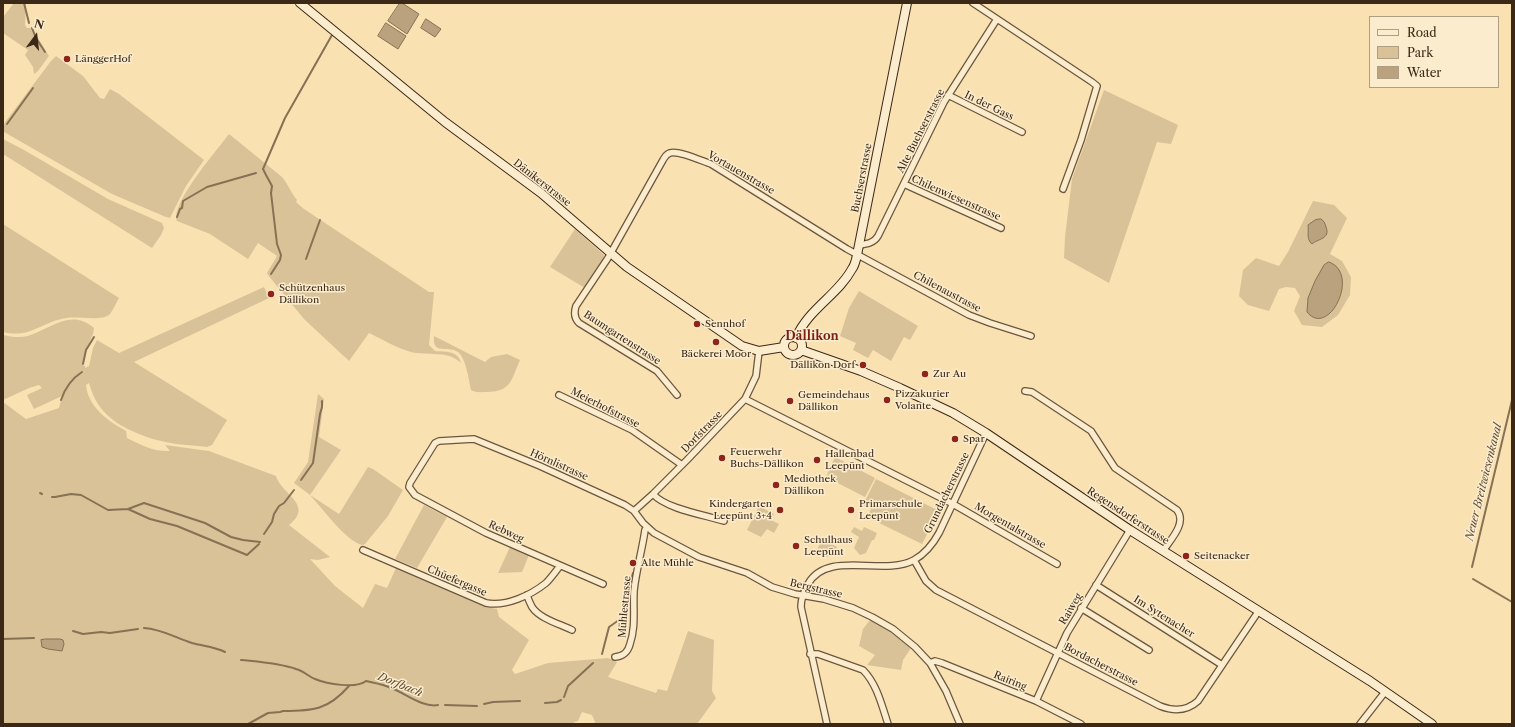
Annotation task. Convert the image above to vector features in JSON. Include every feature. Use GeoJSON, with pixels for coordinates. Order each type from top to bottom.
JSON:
{"type":"FeatureCollection","features":[{"type":"Feature","properties":{"kind":"street","name":"Dänikerstrasse"},"geometry":{"type":"LineString","coordinates":[[300,3],[445,122],[541,193],[627,266],[736,343],[748,349],[759,351],[784,347]]}},
{"type":"Feature","properties":{"kind":"street","name":"Buchserstrasse"},"geometry":{"type":"LineString","coordinates":[[796,338],[808,318],[851,272],[857,255],[907,3]]}},
{"type":"Feature","properties":{"kind":"street"},"geometry":{"type":"LineString","coordinates":[[973,3],[1097,86],[1081,140],[1063,189]]}},
{"type":"Feature","properties":{"kind":"street","name":"Alte Buchserstrasse"},"geometry":{"type":"LineString","coordinates":[[859,245],[869,244],[876,240],[948,95],[997,19]]}},
{"type":"Feature","properties":{"kind":"street","name":"In der Gass"},"geometry":{"type":"LineString","coordinates":[[948,95],[1022,132]]}},
{"type":"Feature","properties":{"kind":"street","name":"Vortauenstrasse"},"geometry":{"type":"LineString","coordinates":[[611,252],[663,160],[667,154],[671,152],[690,156],[711,164],[857,255]]}},
{"type":"Feature","properties":{"kind":"street","name":"Chilenwiesenstrasse"},"geometry":{"type":"LineString","coordinates":[[904,184],[1001,228]]}},
{"type":"Feature","properties":{"kind":"street","name":"Baumgartenstrasse"},"geometry":{"type":"LineString","coordinates":[[611,252],[576,306],[576,321],[657,372],[677,394]]}},
{"type":"Feature","properties":{"kind":"street","name":"Chilenaustrasse"},"geometry":{"type":"LineString","coordinates":[[857,255],[969,315],[1031,336]]}},
{"type":"Feature","properties":{"kind":"street"},"geometry":{"type":"LineString","coordinates":[[796,338],[801,343],[801,350],[797,354],[791,355],[786,352],[784,347],[787,339],[796,338]]}},
{"type":"Feature","properties":{"kind":"street","name":"Regensdorferstrasse"},"geometry":{"type":"LineString","coordinates":[[801,350],[861,371],[900,388],[952,413],[986,433],[1130,530],[1385,692],[1432,724]]}},
{"type":"Feature","properties":{"kind":"street","name":"Dorfstrasse"},"geometry":{"type":"LineString","coordinates":[[634,511],[682,465],[745,399],[756,376],[759,351]]}},
{"type":"Feature","properties":{"kind":"street"},"geometry":{"type":"LineString","coordinates":[[1025,391],[1032,392],[1091,431],[1115,468],[1177,510],[1181,522],[1163,551]]}},
{"type":"Feature","properties":{"kind":"street","name":"Meierhofstrasse"},"geometry":{"type":"LineString","coordinates":[[559,395],[632,430],[682,465]]}},
{"type":"Feature","properties":{"kind":"street","name":"Morgentalstrasse"},"geometry":{"type":"LineString","coordinates":[[745,399],[953,504],[1057,564]]}},
{"type":"Feature","properties":{"kind":"street","name":"Grundacherstrasse"},"geometry":{"type":"LineString","coordinates":[[827,724],[810,654],[801,607],[803,595],[811,578],[823,570],[834,566],[888,567],[914,560],[930,547],[953,504],[986,433]]}},
{"type":"Feature","properties":{"kind":"street","name":"Rebweg"},"geometry":{"type":"LineString","coordinates":[[474,439],[439,441],[434,443],[412,479],[410,487],[415,495],[468,524],[603,584]]}},
{"type":"Feature","properties":{"kind":"street","name":"Hörnlistrasse"},"geometry":{"type":"LineString","coordinates":[[474,439],[540,466],[625,505],[634,511]]}},
{"type":"Feature","properties":{"kind":"street"},"geometry":{"type":"LineString","coordinates":[[653,494],[660,501],[724,521]]}},
{"type":"Feature","properties":{"kind":"street","name":"Bergstrasse"},"geometry":{"type":"LineString","coordinates":[[634,511],[647,527],[665,540],[699,557],[747,573],[772,587],[824,599],[864,612],[893,629],[915,647],[930,663],[946,691],[960,724]]}},
{"type":"Feature","properties":{"kind":"street","name":"Mühlestrasse"},"geometry":{"type":"LineString","coordinates":[[615,657],[625,654],[632,638],[635,581],[645,530],[647,527]]}},
{"type":"Feature","properties":{"kind":"street","name":"Raiweg"},"geometry":{"type":"LineString","coordinates":[[1036,701],[1057,653],[1081,608],[1084,606],[1130,530]]}},
{"type":"Feature","properties":{"kind":"street","name":"Chüefergasse"},"geometry":{"type":"LineString","coordinates":[[363,550],[486,604],[501,604],[527,595],[546,583],[560,566]]}},
{"type":"Feature","properties":{"kind":"street","name":"Bordacherstrasse"},"geometry":{"type":"LineString","coordinates":[[914,560],[926,581],[936,590],[1168,709],[1179,709],[1195,703],[1258,612]]}},
{"type":"Feature","properties":{"kind":"street","name":"Im Sytenacher"},"geometry":{"type":"LineString","coordinates":[[1096,585],[1222,665]]}},
{"type":"Feature","properties":{"kind":"street"},"geometry":{"type":"LineString","coordinates":[[527,595],[532,607],[536,611],[546,618],[572,630]]}},
{"type":"Feature","properties":{"kind":"street"},"geometry":{"type":"LineString","coordinates":[[1081,608],[1149,650]]}},
{"type":"Feature","properties":{"kind":"street"},"geometry":{"type":"LineString","coordinates":[[810,654],[818,654],[863,670],[868,675],[875,687],[888,724]]}},
{"type":"Feature","properties":{"kind":"street","name":"Rairing"},"geometry":{"type":"LineString","coordinates":[[930,663],[935,661],[942,663],[1036,701],[1081,724]]}},
{"type":"Feature","properties":{"kind":"street"},"geometry":{"type":"LineString","coordinates":[[1360,724],[1385,692]]}},
{"type":"Feature","properties":{"kind":"green space"},"geometry":{"type":"Polygon","coordinates":[[[14,3],[26,3],[25,25],[27,28],[32,28],[49,56],[34,74],[33,67],[25,55],[28,50],[3,33],[3,17],[14,3]]]}},
{"type":"Feature","properties":{"kind":"green space"},"geometry":{"type":"Polygon","coordinates":[[[56,56],[83,76],[100,98],[104,99],[110,89],[119,94],[204,160],[186,186],[170,218],[112,194],[4,132],[3,126],[6,121],[56,56]]]}},
{"type":"Feature","properties":{"kind":"green space"},"geometry":{"type":"Polygon","coordinates":[[[1104,90],[1178,125],[1171,144],[1157,142],[1109,283],[1064,258],[1072,179],[1104,90]]]}},
{"type":"Feature","properties":{"kind":"green space"},"geometry":{"type":"Polygon","coordinates":[[[229,134],[282,177],[297,200],[296,202],[304,209],[429,292],[434,292],[429,345],[435,351],[451,352],[457,356],[461,363],[450,356],[411,352],[369,333],[349,361],[304,319],[268,275],[267,273],[277,256],[258,243],[248,259],[210,234],[177,221],[177,213],[187,190],[229,134]]]}},
{"type":"Feature","properties":{"kind":"green space"},"geometry":{"type":"Polygon","coordinates":[[[3,139],[108,199],[162,223],[164,228],[161,235],[152,248],[3,154],[3,139]]]}},
{"type":"Feature","properties":{"kind":"green space"},"geometry":{"type":"Polygon","coordinates":[[[1313,201],[1334,205],[1347,218],[1330,254],[1342,261],[1351,277],[1350,295],[1338,315],[1322,327],[1302,325],[1294,311],[1300,296],[1295,288],[1286,287],[1279,289],[1269,311],[1248,305],[1239,296],[1243,270],[1256,258],[1279,266],[1288,252],[1313,201]]]}},
{"type":"Feature","properties":{"kind":"green space"},"geometry":{"type":"Polygon","coordinates":[[[3,224],[119,298],[110,314],[101,318],[67,318],[50,322],[21,333],[13,334],[3,332],[3,224]]]}},
{"type":"Feature","properties":{"kind":"green space"},"geometry":{"type":"Polygon","coordinates":[[[575,229],[604,255],[603,261],[585,288],[550,267],[575,229]]]}},
{"type":"Feature","properties":{"kind":"green space"},"geometry":{"type":"Polygon","coordinates":[[[264,287],[269,298],[134,362],[227,420],[212,445],[207,447],[172,443],[142,435],[124,427],[104,412],[95,400],[89,383],[86,385],[88,393],[95,407],[112,423],[126,431],[127,438],[148,448],[170,451],[165,445],[209,451],[276,476],[279,482],[298,505],[299,511],[296,518],[289,525],[330,557],[318,560],[310,559],[335,586],[363,608],[375,584],[387,588],[396,568],[486,607],[497,609],[499,617],[529,640],[512,670],[515,674],[548,663],[608,658],[617,662],[608,677],[656,693],[658,689],[667,691],[688,631],[714,640],[712,691],[716,698],[697,724],[594,724],[595,722],[592,715],[582,712],[578,721],[574,722],[575,724],[3,724],[3,402],[26,419],[59,408],[62,396],[34,409],[27,395],[42,388],[39,385],[3,400],[3,335],[25,337],[69,320],[85,322],[94,328],[82,365],[85,366],[85,368],[89,366],[93,348],[97,340],[119,353],[264,287]]]}},
{"type":"Feature","properties":{"kind":"green space"},"geometry":{"type":"Polygon","coordinates":[[[859,291],[918,326],[910,340],[904,337],[891,361],[873,350],[868,358],[853,350],[856,343],[840,336],[849,308],[859,291]]]}},
{"type":"Feature","properties":{"kind":"green space"},"geometry":{"type":"Polygon","coordinates":[[[434,336],[485,362],[491,357],[507,354],[520,360],[510,383],[506,387],[495,391],[475,392],[471,390],[467,370],[461,355],[454,350],[438,348],[434,342],[434,336]]]}},
{"type":"Feature","properties":{"kind":"green space"},"geometry":{"type":"Polygon","coordinates":[[[318,394],[324,399],[319,437],[341,450],[310,495],[294,483],[308,462],[318,394]]]}},
{"type":"Feature","properties":{"kind":"green space"},"geometry":{"type":"Polygon","coordinates":[[[835,457],[875,478],[865,497],[826,477],[835,457]]]}},
{"type":"Feature","properties":{"kind":"green space"},"geometry":{"type":"Polygon","coordinates":[[[368,467],[403,490],[388,516],[365,544],[362,545],[348,537],[310,495],[339,514],[368,467]]]}},
{"type":"Feature","properties":{"kind":"green space"},"geometry":{"type":"Polygon","coordinates":[[[876,479],[939,511],[922,544],[867,517],[871,509],[863,505],[876,479]]]}},
{"type":"Feature","properties":{"kind":"green space"},"geometry":{"type":"Polygon","coordinates":[[[424,505],[447,517],[417,568],[395,559],[424,505]]]}},
{"type":"Feature","properties":{"kind":"green space"},"geometry":{"type":"Polygon","coordinates":[[[759,506],[774,514],[771,520],[779,524],[774,533],[767,529],[761,537],[747,530],[759,506]]]}},
{"type":"Feature","properties":{"kind":"green space"},"geometry":{"type":"Polygon","coordinates":[[[854,527],[862,531],[864,527],[877,533],[866,553],[860,555],[854,548],[859,537],[851,532],[854,527]]]}},
{"type":"Feature","properties":{"kind":"green space"},"geometry":{"type":"Polygon","coordinates":[[[823,537],[828,539],[829,537],[832,538],[830,543],[837,547],[836,552],[825,558],[820,553],[817,555],[812,555],[811,552],[817,550],[823,537]]]}},
{"type":"Feature","properties":{"kind":"green space"},"geometry":{"type":"Polygon","coordinates":[[[510,547],[529,555],[522,572],[498,573],[510,547]]]}},
{"type":"Feature","properties":{"kind":"green space"},"geometry":{"type":"Polygon","coordinates":[[[870,620],[896,635],[911,648],[903,660],[901,670],[867,665],[875,655],[859,646],[863,629],[870,620]]]}},
{"type":"Feature","properties":{"kind":"water"},"geometry":{"type":"Polygon","coordinates":[[[400,3],[419,14],[407,34],[388,21],[400,3]]]}},
{"type":"Feature","properties":{"kind":"water"},"geometry":{"type":"Polygon","coordinates":[[[426,19],[441,29],[435,37],[421,28],[426,19]]]}},
{"type":"Feature","properties":{"kind":"water"},"geometry":{"type":"Polygon","coordinates":[[[386,23],[406,36],[398,49],[378,36],[386,23]]]}},
{"type":"Feature","properties":{"kind":"water"},"geometry":{"type":"Polygon","coordinates":[[[1321,219],[1324,221],[1327,234],[1312,244],[1308,238],[1308,225],[1315,220],[1321,219]]]}},
{"type":"Feature","properties":{"kind":"water"},"geometry":{"type":"Polygon","coordinates":[[[1329,262],[1338,268],[1342,278],[1342,290],[1332,311],[1324,317],[1316,318],[1307,312],[1308,298],[1324,265],[1329,262]]]}},
{"type":"Feature","properties":{"kind":"water"},"geometry":{"type":"Polygon","coordinates":[[[41,640],[63,640],[64,644],[62,651],[42,647],[41,640]]]}},
{"type":"Feature","properties":{"kind":"waterway"},"geometry":{"type":"LineString","coordinates":[[24,3],[29,23]]}},
{"type":"Feature","properties":{"kind":"waterway"},"geometry":{"type":"LineString","coordinates":[[32,28],[36,38],[45,52]]}},
{"type":"Feature","properties":{"kind":"waterway"},"geometry":{"type":"LineString","coordinates":[[271,274],[280,260],[281,255],[277,244],[271,193],[272,186],[263,169],[285,118],[332,35]]}},
{"type":"Feature","properties":{"kind":"waterway"},"geometry":{"type":"LineString","coordinates":[[7,124],[33,88]]}},
{"type":"Feature","properties":{"kind":"waterway"},"geometry":{"type":"LineString","coordinates":[[177,217],[180,209],[182,208],[183,201],[207,187],[256,173]]}},
{"type":"Feature","properties":{"kind":"waterway"},"geometry":{"type":"LineString","coordinates":[[306,259],[320,220]]}},
{"type":"Feature","properties":{"kind":"waterway"},"geometry":{"type":"LineString","coordinates":[[83,364],[86,350],[94,337]]}},
{"type":"Feature","properties":{"kind":"waterway"},"geometry":{"type":"LineString","coordinates":[[61,400],[69,384],[82,372]]}},
{"type":"Feature","properties":{"kind":"waterway","name":"Neuer Breitwiesenkanal"},"geometry":{"type":"LineString","coordinates":[[1472,567],[1512,400]]}},
{"type":"Feature","properties":{"kind":"waterway"},"geometry":{"type":"LineString","coordinates":[[301,480],[313,463],[322,401]]}},
{"type":"Feature","properties":{"kind":"waterway"},"geometry":{"type":"LineString","coordinates":[[264,534],[272,522],[274,514],[279,506],[284,503],[294,490]]}},
{"type":"Feature","properties":{"kind":"waterway"},"geometry":{"type":"LineString","coordinates":[[52,497],[71,494],[81,495],[108,510],[128,509],[150,519],[177,526],[247,555],[259,544]]}},
{"type":"Feature","properties":{"kind":"waterway"},"geometry":{"type":"LineString","coordinates":[[128,509],[144,503],[205,523],[231,537],[260,542]]}},
{"type":"Feature","properties":{"kind":"waterway"},"geometry":{"type":"LineString","coordinates":[[629,588],[633,573]]}},
{"type":"Feature","properties":{"kind":"waterway","name":"Neuer Breitwiesenkanal"},"geometry":{"type":"LineString","coordinates":[[1473,579],[1512,602]]}},
{"type":"Feature","properties":{"kind":"waterway"},"geometry":{"type":"LineString","coordinates":[[602,654],[609,627],[625,614],[628,594]]}},
{"type":"Feature","properties":{"kind":"waterway","name":"Dorfbach"},"geometry":{"type":"LineString","coordinates":[[144,628],[157,630],[192,643],[225,652]]}},
{"type":"Feature","properties":{"kind":"waterway","name":"Dorfbach"},"geometry":{"type":"LineString","coordinates":[[73,631],[83,634],[101,632],[110,633],[138,629]]}},
{"type":"Feature","properties":{"kind":"waterway","name":"Dorfbach"},"geometry":{"type":"LineString","coordinates":[[3,639],[34,638]]}},
{"type":"Feature","properties":{"kind":"waterway","name":"Dorfbach"},"geometry":{"type":"LineString","coordinates":[[241,660],[282,665],[302,671],[315,679],[327,683],[356,685],[366,681],[396,690],[420,702],[438,705]]}},
{"type":"Feature","properties":{"kind":"waterway"},"geometry":{"type":"LineString","coordinates":[[564,697],[568,686],[593,663]]}},
{"type":"Feature","properties":{"kind":"waterway"},"geometry":{"type":"LineString","coordinates":[[248,724],[268,713],[319,708],[334,700],[349,686]]}},
{"type":"Feature","properties":{"kind":"waterway"},"geometry":{"type":"LineString","coordinates":[[545,703],[557,702],[561,700]]}},
{"type":"Feature","properties":{"kind":"waterway"},"geometry":{"type":"LineString","coordinates":[[484,704],[493,702],[520,701]]}},
{"type":"Feature","properties":{"kind":"waterway"},"geometry":{"type":"LineString","coordinates":[[445,705],[477,706]]}},
{"type":"Feature","properties":{"kind":"place","name":"LänggerHof"},"geometry":{"type":"Point","coordinates":[67,59]}},
{"type":"Feature","properties":{"kind":"place","name":"Schützenhaus Dällikon"},"geometry":{"type":"Point","coordinates":[271,294]}},
{"type":"Feature","properties":{"kind":"place","name":"Sennhof"},"geometry":{"type":"Point","coordinates":[697,324]}},
{"type":"Feature","properties":{"kind":"place","name":"Bäckerei Moor"},"geometry":{"type":"Point","coordinates":[716,342]}},
{"type":"Feature","properties":{"kind":"place","name":"Dällikon Dorf"},"geometry":{"type":"Point","coordinates":[863,365]}},
{"type":"Feature","properties":{"kind":"place","name":"Zur Au"},"geometry":{"type":"Point","coordinates":[925,374]}},
{"type":"Feature","properties":{"kind":"place","name":"Pizzakurier Volante"},"geometry":{"type":"Point","coordinates":[887,400]}},
{"type":"Feature","properties":{"kind":"place","name":"Gemeindehaus Dällikon"},"geometry":{"type":"Point","coordinates":[790,401]}},
{"type":"Feature","properties":{"kind":"place","name":"Spar"},"geometry":{"type":"Point","coordinates":[955,439]}},
{"type":"Feature","properties":{"kind":"place","name":"Feuerwehr Buchs-Dällikon"},"geometry":{"type":"Point","coordinates":[722,458]}},
{"type":"Feature","properties":{"kind":"place","name":"Hallenbad Leepünt"},"geometry":{"type":"Point","coordinates":[817,460]}},
{"type":"Feature","properties":{"kind":"place","name":"Mediothek Dällikon"},"geometry":{"type":"Point","coordinates":[776,485]}},
{"type":"Feature","properties":{"kind":"place","name":"Kindergarten Leepünt 3+4"},"geometry":{"type":"Point","coordinates":[780,510]}},
{"type":"Feature","properties":{"kind":"place","name":"Primarschule Leepünt"},"geometry":{"type":"Point","coordinates":[851,510]}},
{"type":"Feature","properties":{"kind":"place","name":"Schulhaus Leepünt"},"geometry":{"type":"Point","coordinates":[796,546]}},
{"type":"Feature","properties":{"kind":"place","name":"Seitenacker"},"geometry":{"type":"Point","coordinates":[1186,556]}},
{"type":"Feature","properties":{"kind":"place","name":"Alte Mühle"},"geometry":{"type":"Point","coordinates":[633,563]}},
{"type":"Feature","properties":{"kind":"district","name":"Dällikon"},"geometry":{"type":"Point","coordinates":[812,337]}}]}
